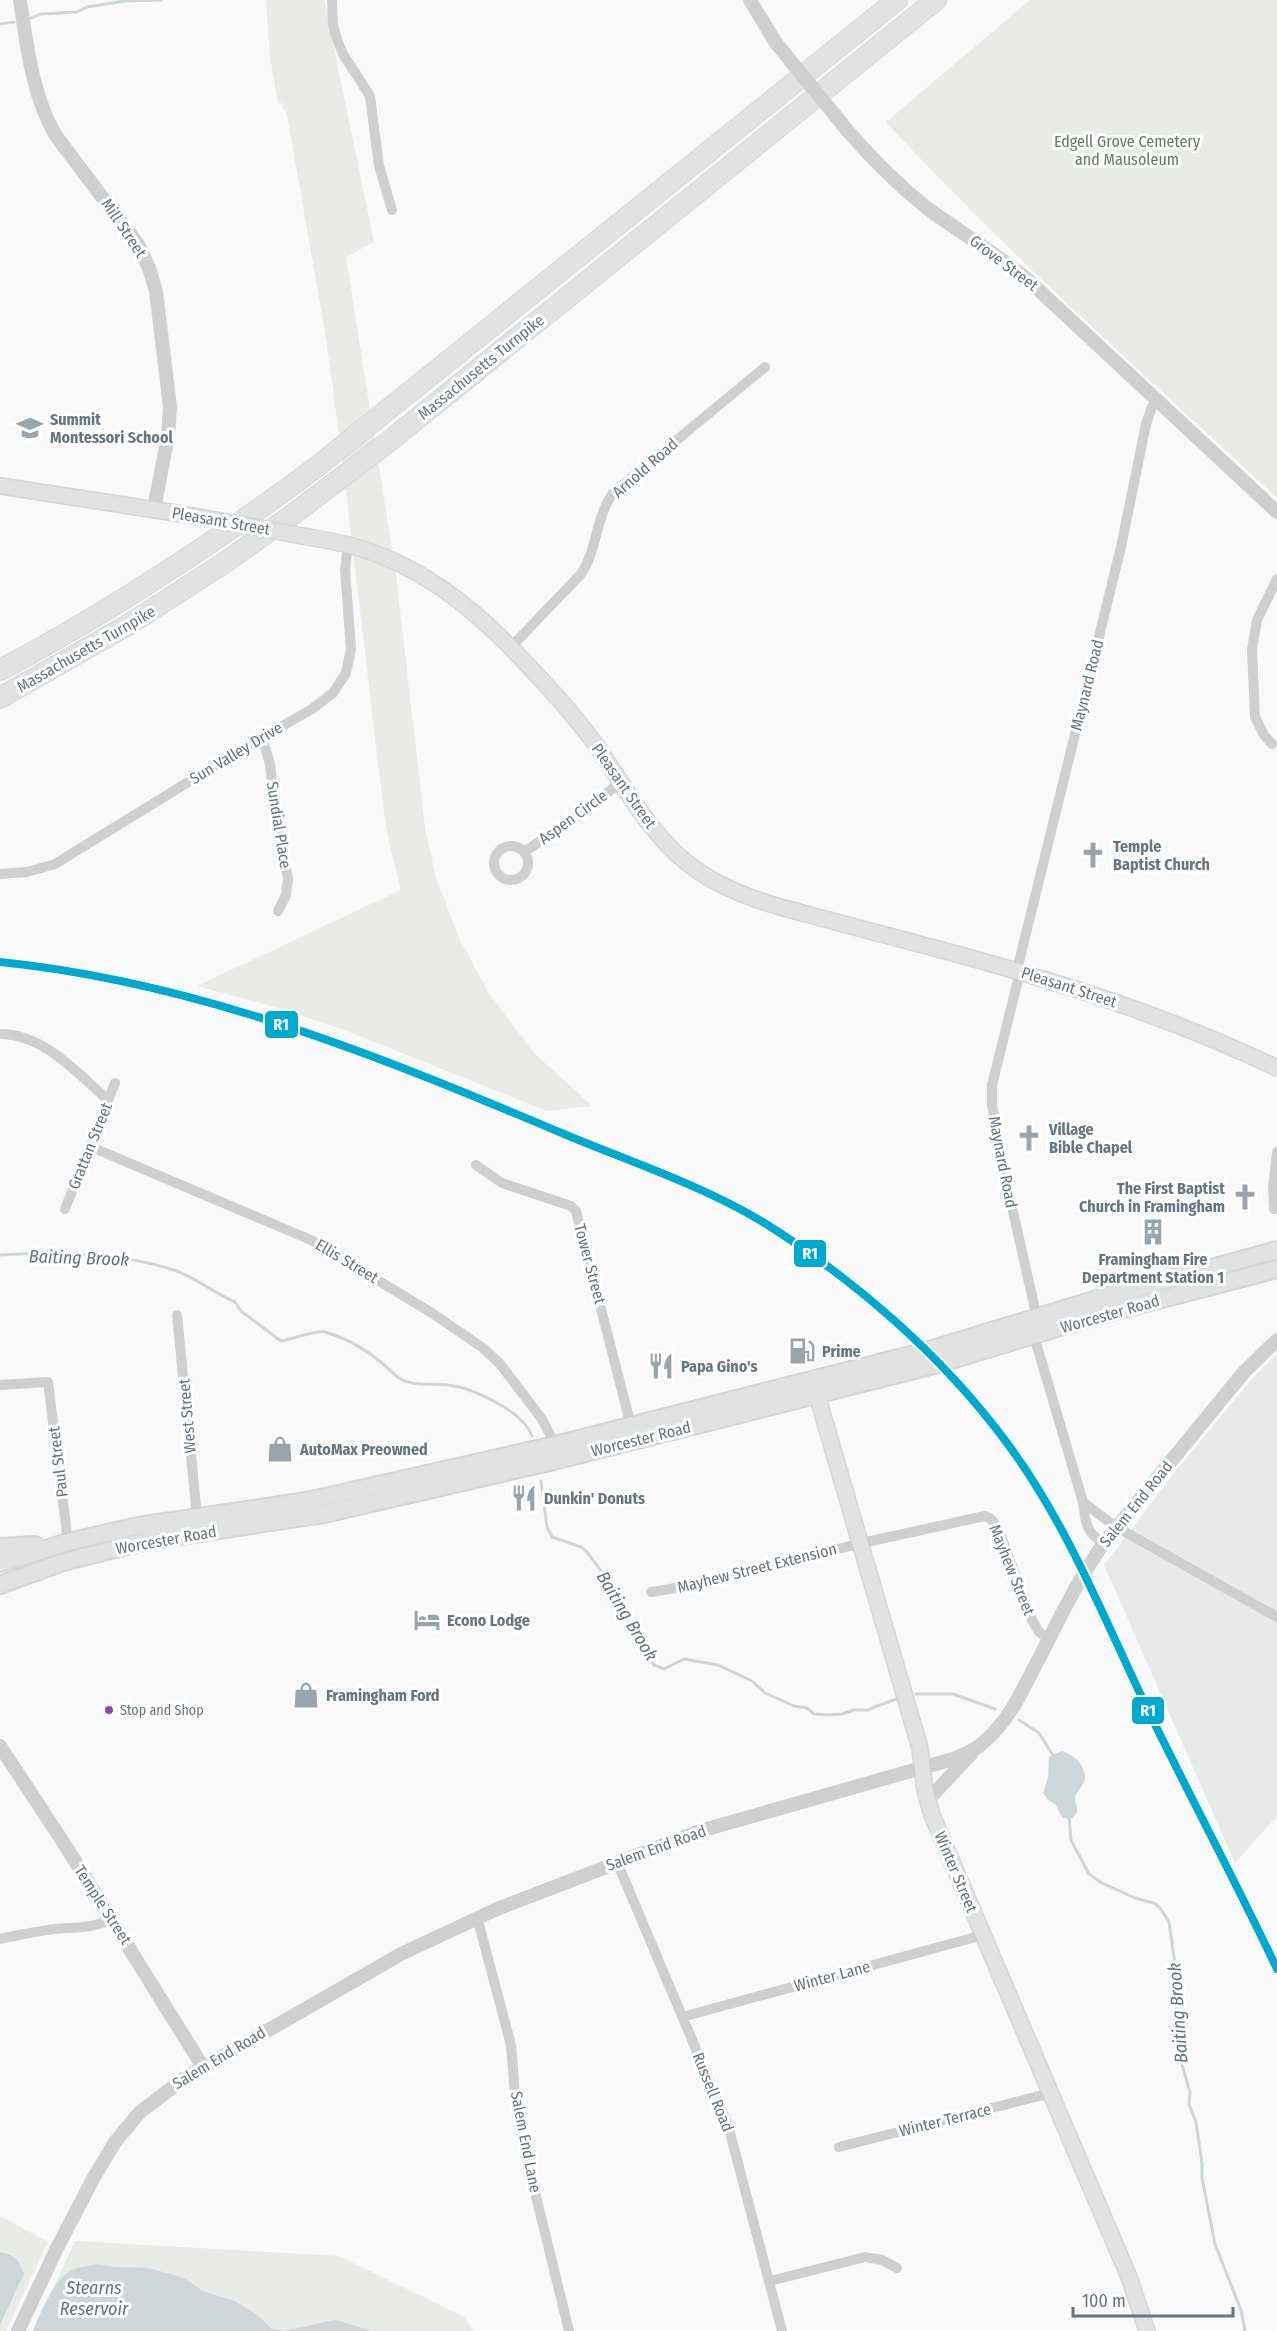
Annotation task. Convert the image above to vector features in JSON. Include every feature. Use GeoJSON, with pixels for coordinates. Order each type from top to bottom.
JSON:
{"type":"FeatureCollection","features":[{"type":"Feature","properties":{"kind":"highway","name":"Massachusetts Turnpike"},"geometry":{"type":"LineString","coordinates":[[0,670],[145,586],[306,474],[897,0]]}},
{"type":"Feature","properties":{"kind":"highway","name":"Massachusetts Turnpike"},"geometry":{"type":"LineString","coordinates":[[0,698],[128,625],[228,561],[292,515],[387,443],[936,0]]}},
{"type":"Feature","properties":{"kind":"highway"},"geometry":{"type":"LineString","coordinates":[[1200,1271],[1277,1242]]}},
{"type":"Feature","properties":{"kind":"highway","name":"Worcester Road"},"geometry":{"type":"LineString","coordinates":[[0,1563],[68,1542],[138,1526],[307,1502],[555,1445],[926,1351],[1277,1250]]}},
{"type":"Feature","properties":{"kind":"highway","name":"Worcester Road"},"geometry":{"type":"LineString","coordinates":[[0,1585],[56,1564],[117,1548],[165,1538],[304,1518],[554,1461],[949,1361],[1100,1315],[1277,1270]]}},
{"type":"Feature","properties":{"kind":"highway"},"geometry":{"type":"LineString","coordinates":[[0,1547],[68,1542]]}},
{"type":"Feature","properties":{"kind":"main road","name":"Pleasant Street"},"geometry":{"type":"LineString","coordinates":[[0,486],[154,509],[348,544],[390,559],[436,584],[468,607],[511,647],[570,712],[659,835],[695,869],[724,887],[771,905],[1019,971],[1142,1012],[1277,1068]]}},
{"type":"Feature","properties":{"kind":"main road","name":"Winter Street"},"geometry":{"type":"LineString","coordinates":[[817,1395],[920,1748],[927,1801],[1133,2286],[1147,2331]]}},
{"type":"Feature","properties":{"kind":"street","name":"Mill Street"},"geometry":{"type":"LineString","coordinates":[[20,0],[36,85],[49,124],[139,246],[155,285],[170,407],[168,436],[154,509]]}},
{"type":"Feature","properties":{"kind":"street"},"geometry":{"type":"LineString","coordinates":[[332,0],[333,25],[337,39],[370,96],[380,166],[392,210]]}},
{"type":"Feature","properties":{"kind":"street","name":"Grove Street"},"geometry":{"type":"LineString","coordinates":[[750,0],[776,43],[847,130],[874,159],[926,207],[1021,274],[1277,512]]}},
{"type":"Feature","properties":{"kind":"street","name":"Arnold Road"},"geometry":{"type":"LineString","coordinates":[[511,647],[581,574],[592,555],[604,507],[614,492],[765,367]]}},
{"type":"Feature","properties":{"kind":"street","name":"Maynard Road"},"geometry":{"type":"LineString","coordinates":[[1037,1318],[992,1105],[992,1085],[1121,548],[1146,424],[1157,400]]}},
{"type":"Feature","properties":{"kind":"street","name":"Sun Valley Drive"},"geometry":{"type":"LineString","coordinates":[[0,874],[27,872],[55,864],[323,701],[341,684],[351,649],[345,570],[348,544]]}},
{"type":"Feature","properties":{"kind":"street"},"geometry":{"type":"LineString","coordinates":[[1272,744],[1264,735],[1255,717],[1252,649],[1257,620],[1277,579]]}},
{"type":"Feature","properties":{"kind":"street","name":"Sundial Place"},"geometry":{"type":"LineString","coordinates":[[262,737],[270,764],[277,827],[288,878],[286,895],[278,911]]}},
{"type":"Feature","properties":{"kind":"street","name":"Aspen Circle"},"geometry":{"type":"LineString","coordinates":[[524,852],[576,817],[621,782]]}},
{"type":"Feature","properties":{"kind":"street"},"geometry":{"type":"LineString","coordinates":[[0,1034],[19,1036],[42,1046],[108,1100]]}},
{"type":"Feature","properties":{"kind":"street","name":"Grattan Street"},"geometry":{"type":"LineString","coordinates":[[64,1209],[115,1083]]}},
{"type":"Feature","properties":{"kind":"street","name":"Ellis Street"},"geometry":{"type":"LineString","coordinates":[[89,1146],[311,1239],[432,1312],[483,1348],[500,1364],[542,1419],[555,1445]]}},
{"type":"Feature","properties":{"kind":"street"},"geometry":{"type":"LineString","coordinates":[[1277,1152],[1273,1187],[1274,1209],[1277,1209]]}},
{"type":"Feature","properties":{"kind":"street","name":"Tower Street"},"geometry":{"type":"LineString","coordinates":[[476,1165],[502,1183],[571,1206],[576,1211],[631,1426]]}},
{"type":"Feature","properties":{"kind":"street","name":"West Street"},"geometry":{"type":"LineString","coordinates":[[177,1315],[197,1516]]}},
{"type":"Feature","properties":{"kind":"street"},"geometry":{"type":"LineString","coordinates":[[1034,1336],[1083,1502],[1084,1520],[1089,1532],[1104,1543]]}},
{"type":"Feature","properties":{"kind":"street","name":"Salem End Road"},"geometry":{"type":"LineString","coordinates":[[18,2331],[67,2228],[115,2142],[153,2100],[203,2067],[401,1954],[477,1917],[616,1862],[744,1817],[953,1759],[976,1749],[992,1735],[1007,1715],[1083,1574],[1104,1543],[1232,1386],[1272,1344]]}},
{"type":"Feature","properties":{"kind":"street","name":"Paul Street"},"geometry":{"type":"LineString","coordinates":[[0,1385],[48,1382],[68,1542]]}},
{"type":"Feature","properties":{"kind":"street"},"geometry":{"type":"LineString","coordinates":[[1083,1502],[1116,1527],[1277,1617]]}},
{"type":"Feature","properties":{"kind":"street","name":"Mayhew Street"},"geometry":{"type":"LineString","coordinates":[[862,1543],[974,1516],[988,1516],[998,1528],[1035,1628],[1049,1639]]}},
{"type":"Feature","properties":{"kind":"street","name":"Mayhew Street Extension"},"geometry":{"type":"LineString","coordinates":[[651,1592],[688,1586],[862,1543]]}},
{"type":"Feature","properties":{"kind":"street","name":"Temple Street"},"geometry":{"type":"LineString","coordinates":[[0,1746],[111,1918],[203,2067]]}},
{"type":"Feature","properties":{"kind":"street"},"geometry":{"type":"LineString","coordinates":[[927,1801],[976,1749]]}},
{"type":"Feature","properties":{"kind":"street","name":"Russell Road"},"geometry":{"type":"LineString","coordinates":[[616,1862],[728,2125],[782,2331]]}},
{"type":"Feature","properties":{"kind":"street","name":"Salem End Lane"},"geometry":{"type":"LineString","coordinates":[[477,1917],[507,2025],[513,2060],[516,2108],[522,2139],[569,2331]]}},
{"type":"Feature","properties":{"kind":"street"},"geometry":{"type":"LineString","coordinates":[[0,1939],[28,1933],[87,1928],[104,1923],[111,1918]]}},
{"type":"Feature","properties":{"kind":"street","name":"Winter Lane"},"geometry":{"type":"LineString","coordinates":[[682,2017],[983,1935]]}},
{"type":"Feature","properties":{"kind":"street","name":"Winter Terrace"},"geometry":{"type":"LineString","coordinates":[[839,2147],[1051,2093]]}},
{"type":"Feature","properties":{"kind":"street"},"geometry":{"type":"LineString","coordinates":[[770,2281],[866,2257],[882,2260],[897,2268]]}},
{"type":"Feature","properties":{"kind":"shaded area"},"geometry":{"type":"Polygon","coordinates":[[[1277,1354],[1277,1816],[1235,1863],[1104,1565],[1177,1469],[1252,1379],[1277,1354]]]}},
{"type":"Feature","properties":{"kind":"green space"},"geometry":{"type":"Polygon","coordinates":[[[266,0],[324,0],[374,242],[346,257],[396,575],[425,828],[436,878],[460,940],[488,992],[534,1053],[592,1106],[547,1111],[347,1031],[275,1007],[197,986],[401,890],[384,813],[326,338],[286,109],[283,109],[282,103],[278,103],[270,56],[266,0]]]}},
{"type":"Feature","properties":{"kind":"green space","name":"Edgell Grove Cemetery and Mausoleum"},"geometry":{"type":"Polygon","coordinates":[[[1030,0],[1277,0],[1277,498],[1029,267],[886,122],[1030,0]]]}},
{"type":"Feature","properties":{"kind":"green space"},"geometry":{"type":"Polygon","coordinates":[[[0,2216],[48,2242],[6,2331],[0,2331],[0,2325],[24,2274],[11,2254],[0,2252],[0,2216]]]}},
{"type":"Feature","properties":{"kind":"green space"},"geometry":{"type":"Polygon","coordinates":[[[75,2241],[339,2256],[464,2317],[473,2331],[33,2331],[75,2241]]]}},
{"type":"Feature","properties":{"kind":"water"},"geometry":{"type":"Polygon","coordinates":[[[1061,1751],[1079,1762],[1085,1777],[1075,1798],[1077,1812],[1069,1819],[1062,1817],[1055,1804],[1043,1793],[1048,1777],[1049,1757],[1061,1751]]]}},
{"type":"Feature","properties":{"kind":"water","name":"Stearns Reservoir"},"geometry":{"type":"Polygon","coordinates":[[[0,2252],[16,2258],[24,2274],[0,2325],[0,2252]]]}},
{"type":"Feature","properties":{"kind":"water","name":"Stearns Reservoir"},"geometry":{"type":"Polygon","coordinates":[[[97,2264],[147,2268],[178,2276],[191,2282],[202,2291],[235,2301],[256,2314],[272,2329],[284,2331],[33,2331],[58,2282],[76,2268],[97,2264]]]}},
{"type":"Feature","properties":{"kind":"water"},"geometry":{"type":"Polygon","coordinates":[[[335,2320],[373,2331],[284,2331],[335,2320]]]}},
{"type":"Feature","properties":{"kind":"waterway"},"geometry":{"type":"LineString","coordinates":[[31,18],[41,14],[77,12],[87,7],[125,1],[161,0]]}},
{"type":"Feature","properties":{"kind":"waterway"},"geometry":{"type":"LineString","coordinates":[[0,24],[14,22]]}},
{"type":"Feature","properties":{"kind":"waterway","name":"Baiting Brook"},"geometry":{"type":"LineString","coordinates":[[0,1255],[43,1253],[88,1255],[132,1260],[174,1270],[235,1302],[241,1311],[281,1341],[316,1332],[333,1334],[362,1349],[405,1381],[458,1387],[496,1402],[519,1418],[532,1436]]}},
{"type":"Feature","properties":{"kind":"waterway","name":"Baiting Brook"},"geometry":{"type":"LineString","coordinates":[[541,1481],[547,1527],[552,1537],[581,1547],[587,1552],[610,1583],[614,1600],[625,1614],[654,1665],[664,1669],[684,1659],[718,1665],[752,1681],[765,1693],[794,1706],[807,1708],[814,1714],[842,1714],[854,1710],[867,1710],[896,1699]]}},
{"type":"Feature","properties":{"kind":"waterway","name":"Baiting Brook"},"geometry":{"type":"LineString","coordinates":[[916,1694],[953,1694],[995,1709]]}},
{"type":"Feature","properties":{"kind":"waterway","name":"Baiting Brook"},"geometry":{"type":"LineString","coordinates":[[1019,1720],[1039,1733],[1054,1757]]}},
{"type":"Feature","properties":{"kind":"waterway","name":"Baiting Brook"},"geometry":{"type":"LineString","coordinates":[[1069,1816],[1071,1840],[1089,1874],[1102,1883],[1135,1898],[1154,1903],[1169,1922],[1178,1985],[1174,2000],[1178,2014],[1177,2027],[1184,2036],[1180,2058],[1190,2092],[1189,2105],[1196,2122],[1202,2178],[1215,2244],[1241,2310],[1245,2331]]}},
{"type":"Feature","properties":{"kind":"transit line","name":"R1"},"geometry":{"type":"LineString","coordinates":[[0,962],[74,972],[146,986],[217,1005],[288,1027],[427,1077],[715,1197],[763,1222],[863,1294],[925,1350],[982,1411],[1007,1443],[1048,1505],[1066,1537],[1145,1704],[1277,1969]]}},
{"type":"Feature","properties":{"kind":"place","name":"Summit Montessori School"},"geometry":{"type":"Point","coordinates":[30,428]}},
{"type":"Feature","properties":{"kind":"place","name":"Temple Baptist Church"},"geometry":{"type":"Point","coordinates":[1093,855]}},
{"type":"Feature","properties":{"kind":"place","name":"Village Bible Chapel"},"geometry":{"type":"Point","coordinates":[1029,1138]}},
{"type":"Feature","properties":{"kind":"place","name":"The First Baptist Church in Framingham"},"geometry":{"type":"Point","coordinates":[1245,1197]}},
{"type":"Feature","properties":{"kind":"place","name":"Framingham Fire Department Station 1"},"geometry":{"type":"Point","coordinates":[1153,1232]}},
{"type":"Feature","properties":{"kind":"place","name":"Prime"},"geometry":{"type":"Point","coordinates":[802,1351]}},
{"type":"Feature","properties":{"kind":"place","name":"Papa Gino's"},"geometry":{"type":"Point","coordinates":[661,1366]}},
{"type":"Feature","properties":{"kind":"place","name":"AutoMax Preowned"},"geometry":{"type":"Point","coordinates":[280,1449]}},
{"type":"Feature","properties":{"kind":"place","name":"Dunkin' Donuts"},"geometry":{"type":"Point","coordinates":[524,1498]}},
{"type":"Feature","properties":{"kind":"place","name":"Econo Lodge"},"geometry":{"type":"Point","coordinates":[427,1620]}},
{"type":"Feature","properties":{"kind":"place","name":"Framingham Ford"},"geometry":{"type":"Point","coordinates":[306,1695]}},
{"type":"Feature","properties":{"kind":"place","name":"Stop and Shop"},"geometry":{"type":"Point","coordinates":[109,1710]}}]}
